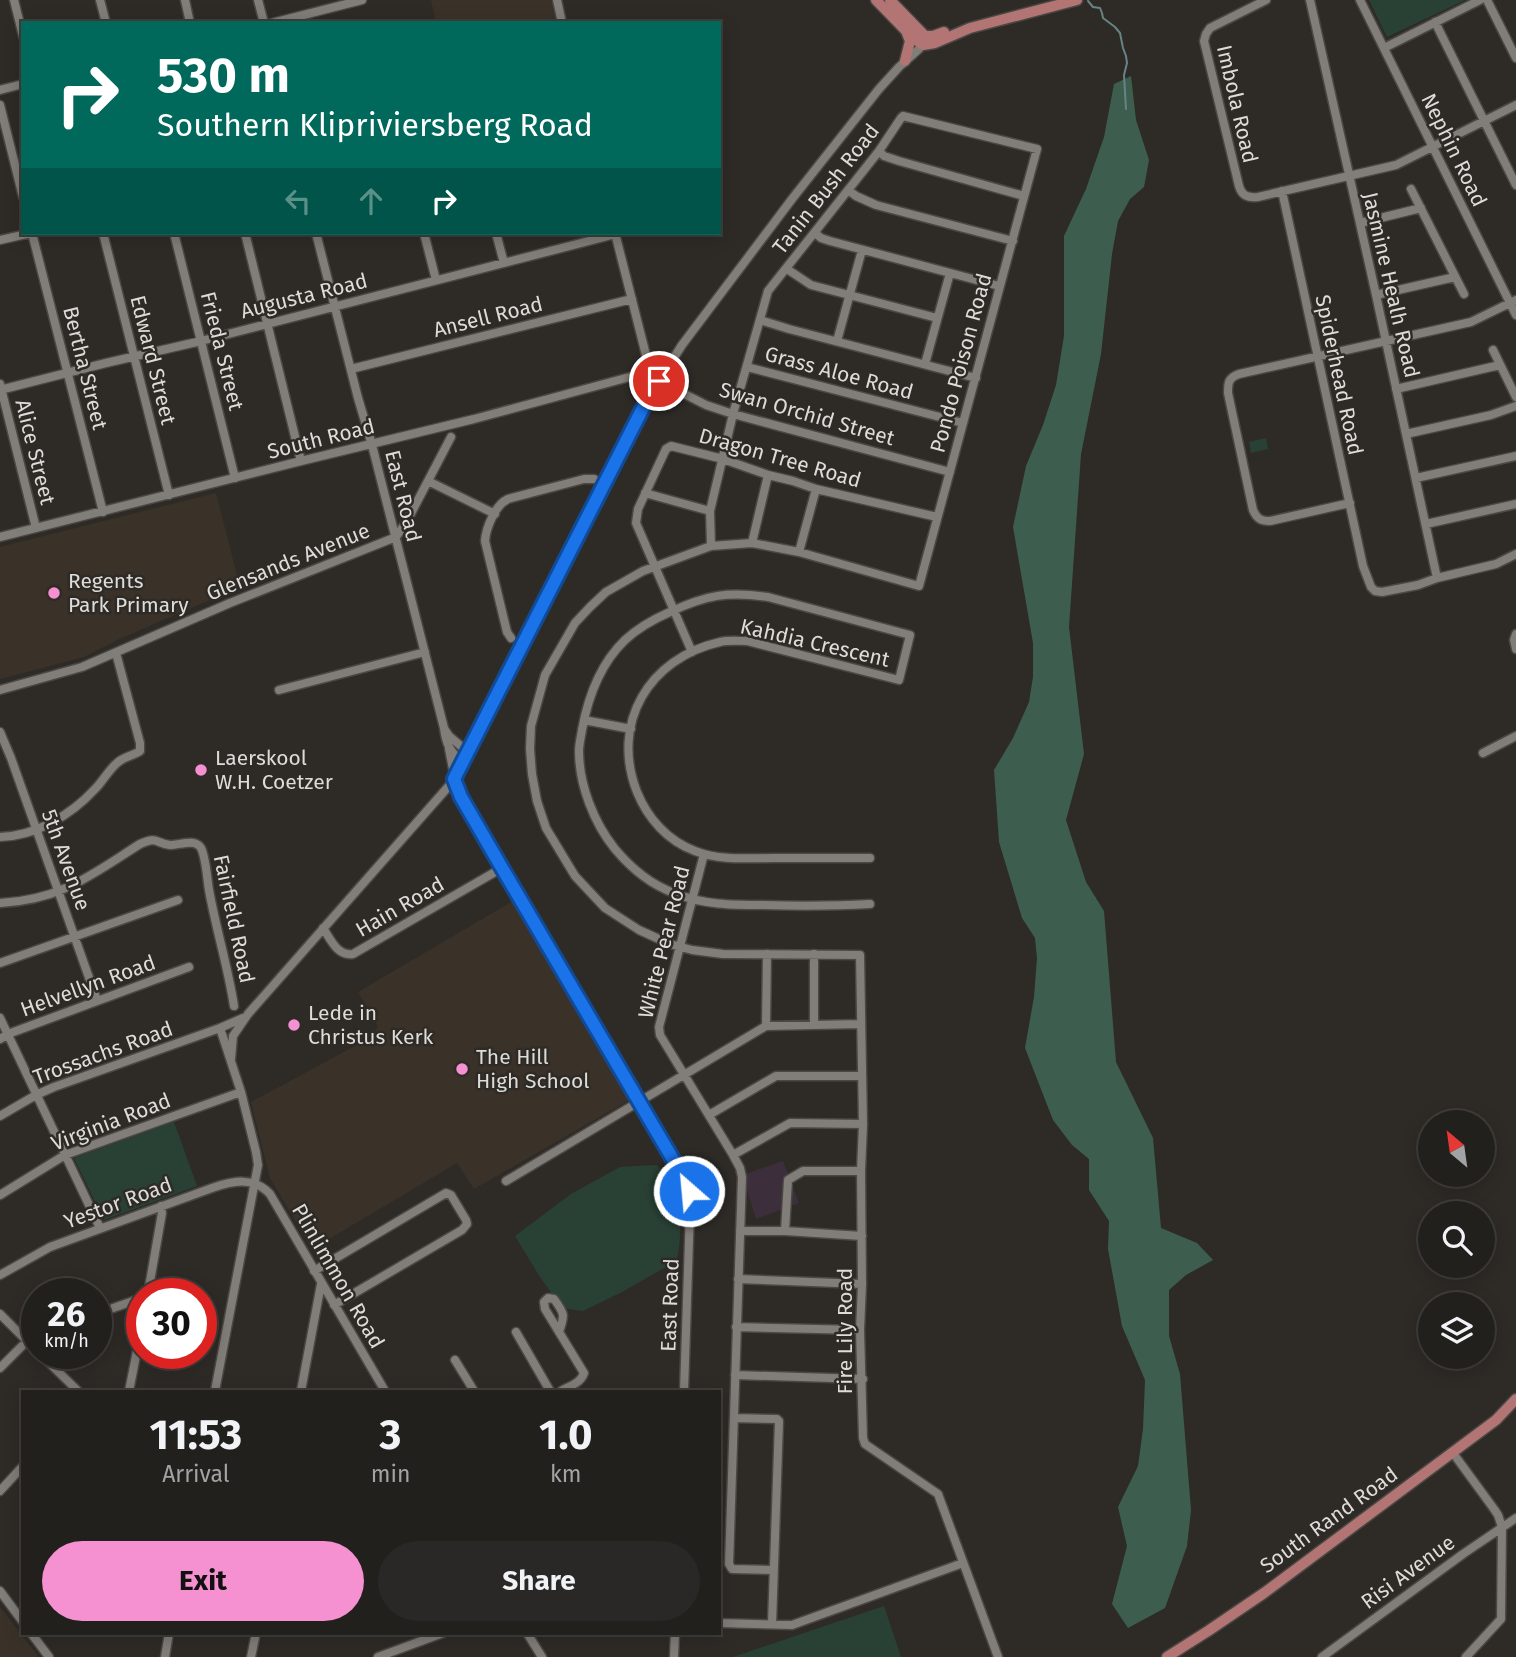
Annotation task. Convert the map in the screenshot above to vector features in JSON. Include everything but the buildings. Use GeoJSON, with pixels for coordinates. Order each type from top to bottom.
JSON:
{"type":"FeatureCollection","features":[{"type":"Feature","properties":{"kind":"main road"},"geometry":{"type":"LineString","coordinates":[[876,0],[906,31],[935,43],[970,28],[1076,0]]}},
{"type":"Feature","properties":{"kind":"main road"},"geometry":{"type":"LineString","coordinates":[[890,0],[924,40]]}},
{"type":"Feature","properties":{"kind":"main road"},"geometry":{"type":"LineString","coordinates":[[924,40],[973,22],[1056,0]]}},
{"type":"Feature","properties":{"kind":"main road"},"geometry":{"type":"LineString","coordinates":[[905,61],[910,47],[906,31]]}},
{"type":"Feature","properties":{"kind":"main road","name":"South Rand Road"},"geometry":{"type":"LineString","coordinates":[[1167,1657],[1264,1592],[1453,1453],[1514,1404]]}},
{"type":"Feature","properties":{"kind":"street"},"geometry":{"type":"LineString","coordinates":[[14,0],[21,28]]}},
{"type":"Feature","properties":{"kind":"street"},"geometry":{"type":"LineString","coordinates":[[100,0],[105,21]]}},
{"type":"Feature","properties":{"kind":"street"},"geometry":{"type":"LineString","coordinates":[[185,0],[190,21]]}},
{"type":"Feature","properties":{"kind":"street"},"geometry":{"type":"LineString","coordinates":[[258,0],[263,21]]}},
{"type":"Feature","properties":{"kind":"street"},"geometry":{"type":"LineString","coordinates":[[279,21],[362,0]]}},
{"type":"Feature","properties":{"kind":"street"},"geometry":{"type":"LineString","coordinates":[[557,0],[562,21]]}},
{"type":"Feature","properties":{"kind":"street","name":"Imbola Road"},"geometry":{"type":"LineString","coordinates":[[1266,0],[1210,28],[1204,41],[1240,191],[1248,197],[1282,191]]}},
{"type":"Feature","properties":{"kind":"street","name":"Jasmine Healh Road"},"geometry":{"type":"LineString","coordinates":[[1310,0],[1437,578]]}},
{"type":"Feature","properties":{"kind":"street","name":"Nephin Road"},"geometry":{"type":"LineString","coordinates":[[1360,0],[1513,301],[1516,315]]}},
{"type":"Feature","properties":{"kind":"street"},"geometry":{"type":"LineString","coordinates":[[1384,48],[1480,0]]}},
{"type":"Feature","properties":{"kind":"street"},"geometry":{"type":"LineString","coordinates":[[1487,0],[1516,58]]}},
{"type":"Feature","properties":{"kind":"street"},"geometry":{"type":"LineString","coordinates":[[1435,22],[1484,121],[1513,172],[1516,186]]}},
{"type":"Feature","properties":{"kind":"street"},"geometry":{"type":"LineString","coordinates":[[231,1059],[233,1036],[248,1014],[454,779],[647,400],[682,345],[879,89],[924,40]]}},
{"type":"Feature","properties":{"kind":"street"},"geometry":{"type":"LineString","coordinates":[[0,90],[21,85]]}},
{"type":"Feature","properties":{"kind":"street"},"geometry":{"type":"LineString","coordinates":[[0,105],[21,189]]}},
{"type":"Feature","properties":{"kind":"street"},"geometry":{"type":"LineString","coordinates":[[1282,191],[1396,165],[1516,105]]}},
{"type":"Feature","properties":{"kind":"street","name":"Tanin Bush Road"},"geometry":{"type":"LineString","coordinates":[[711,545],[710,511],[733,414],[768,291],[879,151],[903,116],[1037,149]]}},
{"type":"Feature","properties":{"kind":"street","name":"Pondo Poison Road"},"geometry":{"type":"LineString","coordinates":[[799,552],[919,586],[1037,149]]}},
{"type":"Feature","properties":{"kind":"street"},"geometry":{"type":"LineString","coordinates":[[879,151],[899,162],[1024,196]]}},
{"type":"Feature","properties":{"kind":"street"},"geometry":{"type":"LineString","coordinates":[[1411,189],[1464,294]]}},
{"type":"Feature","properties":{"kind":"street"},"geometry":{"type":"LineString","coordinates":[[848,190],[876,205],[1013,241]]}},
{"type":"Feature","properties":{"kind":"street","name":"Spiderhead Road"},"geometry":{"type":"LineString","coordinates":[[1282,191],[1363,566],[1371,587],[1378,592],[1427,583],[1437,578]]}},
{"type":"Feature","properties":{"kind":"street"},"geometry":{"type":"LineString","coordinates":[[1360,223],[1421,208]]}},
{"type":"Feature","properties":{"kind":"street"},"geometry":{"type":"LineString","coordinates":[[814,233],[830,241],[999,286]]}},
{"type":"Feature","properties":{"kind":"street"},"geometry":{"type":"LineString","coordinates":[[0,240],[23,235]]}},
{"type":"Feature","properties":{"kind":"street","name":"Bertha Street"},"geometry":{"type":"LineString","coordinates":[[33,235],[103,512]]}},
{"type":"Feature","properties":{"kind":"street","name":"Edward Street"},"geometry":{"type":"LineString","coordinates":[[104,235],[169,495]]}},
{"type":"Feature","properties":{"kind":"street","name":"Frieda Street"},"geometry":{"type":"LineString","coordinates":[[174,235],[235,478]]}},
{"type":"Feature","properties":{"kind":"street"},"geometry":{"type":"LineString","coordinates":[[246,235],[301,461]]}},
{"type":"Feature","properties":{"kind":"street","name":"East Road"},"geometry":{"type":"LineString","coordinates":[[318,235],[444,728],[454,779],[461,797],[688,1185],[690,1196],[684,1390]]}},
{"type":"Feature","properties":{"kind":"street"},"geometry":{"type":"LineString","coordinates":[[425,235],[436,280]]}},
{"type":"Feature","properties":{"kind":"street"},"geometry":{"type":"LineString","coordinates":[[497,235],[504,263]]}},
{"type":"Feature","properties":{"kind":"street","name":"Augusta Road"},"geometry":{"type":"LineString","coordinates":[[1,388],[201,341],[608,235]]}},
{"type":"Feature","properties":{"kind":"street"},"geometry":{"type":"LineString","coordinates":[[616,235],[632,299]]}},
{"type":"Feature","properties":{"kind":"street"},"geometry":{"type":"LineString","coordinates":[[837,341],[862,250]]}},
{"type":"Feature","properties":{"kind":"street"},"geometry":{"type":"LineString","coordinates":[[787,269],[810,285],[937,318]]}},
{"type":"Feature","properties":{"kind":"street"},"geometry":{"type":"LineString","coordinates":[[925,364],[950,273]]}},
{"type":"Feature","properties":{"kind":"street"},"geometry":{"type":"LineString","coordinates":[[1376,295],[1455,277]]}},
{"type":"Feature","properties":{"kind":"street","name":"South Road"},"geometry":{"type":"LineString","coordinates":[[0,537],[637,376],[647,366],[647,359],[632,299]]}},
{"type":"Feature","properties":{"kind":"street","name":"Ansell Road"},"geometry":{"type":"LineString","coordinates":[[351,369],[632,299]]}},
{"type":"Feature","properties":{"kind":"street"},"geometry":{"type":"LineString","coordinates":[[1350,503],[1270,521],[1259,519],[1253,510],[1228,393],[1228,382],[1239,374],[1471,322],[1513,301]]}},
{"type":"Feature","properties":{"kind":"street"},"geometry":{"type":"LineString","coordinates":[[760,320],[976,377]]}},
{"type":"Feature","properties":{"kind":"street"},"geometry":{"type":"LineString","coordinates":[[1493,350],[1516,397]]}},
{"type":"Feature","properties":{"kind":"street"},"geometry":{"type":"LineString","coordinates":[[1396,389],[1500,365]]}},
{"type":"Feature","properties":{"kind":"street","name":"Grass Aloe Road"},"geometry":{"type":"LineString","coordinates":[[747,367],[963,423]]}},
{"type":"Feature","properties":{"kind":"street","name":"Swan Orchid Street"},"geometry":{"type":"LineString","coordinates":[[659,381],[706,405],[733,414],[950,472]]}},
{"type":"Feature","properties":{"kind":"street","name":"Alice Street"},"geometry":{"type":"LineString","coordinates":[[1,388],[36,528]]}},
{"type":"Feature","properties":{"kind":"street"},"geometry":{"type":"LineString","coordinates":[[1406,434],[1491,415],[1516,406]]}},
{"type":"Feature","properties":{"kind":"street"},"geometry":{"type":"LineString","coordinates":[[396,537],[450,437]]}},
{"type":"Feature","properties":{"kind":"street","name":"Dragon Tree Road"},"geometry":{"type":"LineString","coordinates":[[692,652],[636,523],[638,509],[645,493],[666,449],[671,446],[723,459],[816,489],[937,517]]}},
{"type":"Feature","properties":{"kind":"street"},"geometry":{"type":"LineString","coordinates":[[1416,478],[1516,456]]}},
{"type":"Feature","properties":{"kind":"street"},"geometry":{"type":"LineString","coordinates":[[752,543],[768,475]]}},
{"type":"Feature","properties":{"kind":"street"},"geometry":{"type":"LineString","coordinates":[[511,638],[507,632],[486,547],[486,533],[495,514],[501,503],[508,499],[584,479],[594,479]]}},
{"type":"Feature","properties":{"kind":"street"},"geometry":{"type":"LineString","coordinates":[[428,481],[495,514]]}},
{"type":"Feature","properties":{"kind":"street"},"geometry":{"type":"LineString","coordinates":[[814,1024],[814,954],[723,954],[680,947],[639,930],[605,908],[575,876],[546,828],[537,801],[530,749],[531,726],[545,675],[575,623],[606,592],[654,566],[711,545],[752,543],[799,552],[816,489]]}},
{"type":"Feature","properties":{"kind":"street"},"geometry":{"type":"LineString","coordinates":[[645,493],[710,511]]}},
{"type":"Feature","properties":{"kind":"street"},"geometry":{"type":"LineString","coordinates":[[1426,524],[1516,504]]}},
{"type":"Feature","properties":{"kind":"street","name":"Glensands Avenue"},"geometry":{"type":"LineString","coordinates":[[116,653],[230,603],[396,537]]}},
{"type":"Feature","properties":{"kind":"street"},"geometry":{"type":"LineString","coordinates":[[1437,578],[1496,564],[1516,554]]}},
{"type":"Feature","properties":{"kind":"street","name":"Kahdia Crescent"},"geometry":{"type":"LineString","coordinates":[[674,610],[695,600],[721,594],[747,594],[768,597],[910,635],[899,680],[747,641],[722,642],[692,652],[668,666],[643,693],[634,715],[627,747],[630,774],[653,821],[669,837],[693,851],[720,858],[870,858]]}},
{"type":"Feature","properties":{"kind":"street"},"geometry":{"type":"LineString","coordinates":[[674,610],[653,619],[625,641],[602,670],[587,705],[579,750],[585,792],[595,818],[608,840],[625,861],[646,878],[671,892],[691,899],[713,904],[778,906],[870,904]]}},
{"type":"Feature","properties":{"kind":"street"},"geometry":{"type":"LineString","coordinates":[[279,690],[425,652]]}},
{"type":"Feature","properties":{"kind":"street"},"geometry":{"type":"LineString","coordinates":[[0,690],[82,667],[116,653],[141,749],[118,762],[80,804],[37,830],[0,837]]}},
{"type":"Feature","properties":{"kind":"street"},"geometry":{"type":"LineString","coordinates":[[584,720],[631,729]]}},
{"type":"Feature","properties":{"kind":"street","name":"East Road"},"geometry":{"type":"LineString","coordinates":[[444,728],[449,736],[469,753]]}},
{"type":"Feature","properties":{"kind":"street","name":"5th Avenue"},"geometry":{"type":"LineString","coordinates":[[0,732],[97,1000]]}},
{"type":"Feature","properties":{"kind":"street"},"geometry":{"type":"LineString","coordinates":[[456,741],[478,735]]}},
{"type":"Feature","properties":{"kind":"street"},"geometry":{"type":"LineString","coordinates":[[1483,753],[1516,736]]}},
{"type":"Feature","properties":{"kind":"street"},"geometry":{"type":"LineString","coordinates":[[449,749],[464,762]]}},
{"type":"Feature","properties":{"kind":"street","name":"Fairfield Road"},"geometry":{"type":"LineString","coordinates":[[0,904],[29,900],[78,884],[149,840],[171,845],[191,842],[198,845],[234,1006]]}},
{"type":"Feature","properties":{"kind":"street","name":"White Pear Road"},"geometry":{"type":"LineString","coordinates":[[704,854],[659,1027],[660,1035],[733,1155],[742,1177],[729,1564],[732,1569],[773,1570]]}},
{"type":"Feature","properties":{"kind":"street","name":"Hain Road"},"geometry":{"type":"LineString","coordinates":[[323,928],[339,951],[353,954],[502,868]]}},
{"type":"Feature","properties":{"kind":"street"},"geometry":{"type":"LineString","coordinates":[[0,963],[178,900]]}},
{"type":"Feature","properties":{"kind":"street"},"geometry":{"type":"LineString","coordinates":[[766,1026],[767,954]]}},
{"type":"Feature","properties":{"kind":"street","name":"Fire Lily Road"},"geometry":{"type":"LineString","coordinates":[[814,954],[860,955],[863,1124],[860,1330],[865,1444],[938,1494],[998,1657]]}},
{"type":"Feature","properties":{"kind":"street","name":"Helvellyn Road"},"geometry":{"type":"LineString","coordinates":[[4,1037],[190,967]]}},
{"type":"Feature","properties":{"kind":"street","name":"Trossachs Road"},"geometry":{"type":"LineString","coordinates":[[0,1116],[36,1095],[220,1028],[248,1014]]}},
{"type":"Feature","properties":{"kind":"street"},"geometry":{"type":"LineString","coordinates":[[0,1018],[4,1037],[36,1095],[100,1228]]}},
{"type":"Feature","properties":{"kind":"street"},"geometry":{"type":"LineString","coordinates":[[506,1181],[766,1026],[861,1024]]}},
{"type":"Feature","properties":{"kind":"street"},"geometry":{"type":"LineString","coordinates":[[215,1390],[257,1165],[241,1092],[220,1028]]}},
{"type":"Feature","properties":{"kind":"street"},"geometry":{"type":"LineString","coordinates":[[709,1115],[776,1076],[862,1076]]}},
{"type":"Feature","properties":{"kind":"street","name":"Virginia Road"},"geometry":{"type":"LineString","coordinates":[[0,1195],[65,1155],[241,1092]]}},
{"type":"Feature","properties":{"kind":"street"},"geometry":{"type":"LineString","coordinates":[[733,1155],[790,1123],[863,1124]]}},
{"type":"Feature","properties":{"kind":"street"},"geometry":{"type":"LineString","coordinates":[[785,1231],[790,1177],[803,1171],[861,1171]]}},
{"type":"Feature","properties":{"kind":"street","name":"Yestor Road"},"geometry":{"type":"LineString","coordinates":[[0,1275],[37,1252],[161,1206],[234,1181],[254,1185]]}},
{"type":"Feature","properties":{"kind":"street","name":"Plinlimmon Road"},"geometry":{"type":"LineString","coordinates":[[254,1185],[270,1194],[384,1390]]}},
{"type":"Feature","properties":{"kind":"street"},"geometry":{"type":"LineString","coordinates":[[314,1271],[446,1193],[451,1195],[466,1220],[467,1224],[462,1230],[334,1305]]}},
{"type":"Feature","properties":{"kind":"street"},"geometry":{"type":"LineString","coordinates":[[151,1278],[161,1206]]}},
{"type":"Feature","properties":{"kind":"street"},"geometry":{"type":"LineString","coordinates":[[740,1231],[862,1236]]}},
{"type":"Feature","properties":{"kind":"street"},"geometry":{"type":"LineString","coordinates":[[738,1279],[862,1284]]}},
{"type":"Feature","properties":{"kind":"street"},"geometry":{"type":"LineString","coordinates":[[301,1390],[321,1284]]}},
{"type":"Feature","properties":{"kind":"street"},"geometry":{"type":"LineString","coordinates":[[0,1314],[21,1335]]}},
{"type":"Feature","properties":{"kind":"street"},"geometry":{"type":"LineString","coordinates":[[736,1327],[860,1330]]}},
{"type":"Feature","properties":{"kind":"street"},"geometry":{"type":"LineString","coordinates":[[516,1332],[549,1390]]}},
{"type":"Feature","properties":{"kind":"street"},"geometry":{"type":"LineString","coordinates":[[559,1332],[584,1373],[582,1378],[563,1390]]}},
{"type":"Feature","properties":{"kind":"street"},"geometry":{"type":"LineString","coordinates":[[0,1368],[21,1347]]}},
{"type":"Feature","properties":{"kind":"street"},"geometry":{"type":"LineString","coordinates":[[455,1360],[473,1390]]}},
{"type":"Feature","properties":{"kind":"street"},"geometry":{"type":"LineString","coordinates":[[55,1369],[77,1390]]}},
{"type":"Feature","properties":{"kind":"street"},"geometry":{"type":"LineString","coordinates":[[129,1390],[133,1369]]}},
{"type":"Feature","properties":{"kind":"street"},"geometry":{"type":"LineString","coordinates":[[735,1375],[863,1379]]}},
{"type":"Feature","properties":{"kind":"street"},"geometry":{"type":"LineString","coordinates":[[734,1418],[779,1421],[772,1624]]}},
{"type":"Feature","properties":{"kind":"street"},"geometry":{"type":"LineString","coordinates":[[1453,1453],[1494,1509],[1502,1527],[1501,1619],[1466,1657]]}},
{"type":"Feature","properties":{"kind":"street"},"geometry":{"type":"LineString","coordinates":[[0,1491],[21,1468]]}},
{"type":"Feature","properties":{"kind":"street","name":"Risi Avenue"},"geometry":{"type":"LineString","coordinates":[[1322,1657],[1516,1518]]}},
{"type":"Feature","properties":{"kind":"street"},"geometry":{"type":"LineString","coordinates":[[721,1623],[792,1625],[963,1563]]}},
{"type":"Feature","properties":{"kind":"street"},"geometry":{"type":"LineString","coordinates":[[0,1591],[21,1619]]}},
{"type":"Feature","properties":{"kind":"street"},"geometry":{"type":"LineString","coordinates":[[32,1635],[49,1657]]}},
{"type":"Feature","properties":{"kind":"street"},"geometry":{"type":"LineString","coordinates":[[165,1657],[169,1635]]}},
{"type":"Feature","properties":{"kind":"street"},"geometry":{"type":"LineString","coordinates":[[251,1657],[256,1635]]}},
{"type":"Feature","properties":{"kind":"street"},"geometry":{"type":"LineString","coordinates":[[378,1657],[438,1635]]}},
{"type":"Feature","properties":{"kind":"street"},"geometry":{"type":"LineString","coordinates":[[528,1635],[542,1657]]}},
{"type":"Feature","properties":{"kind":"street"},"geometry":{"type":"LineString","coordinates":[[674,1657],[675,1635]]}},
{"type":"Feature","properties":{"kind":"shaded area"},"geometry":{"type":"Polygon","coordinates":[[[431,0],[551,0],[556,21],[436,21],[431,0]]]}},
{"type":"Feature","properties":{"kind":"shaded area"},"geometry":{"type":"Polygon","coordinates":[[[216,493],[240,587],[84,657],[0,679],[0,547],[216,493]]]}},
{"type":"Feature","properties":{"kind":"shaded area","name":"The Hill High School"},"geometry":{"type":"Polygon","coordinates":[[[513,901],[629,1100],[474,1189],[457,1163],[312,1249],[270,1178],[251,1102],[368,1039],[378,1027],[358,992],[513,901]]]}},
{"type":"Feature","properties":{"kind":"shaded area"},"geometry":{"type":"Polygon","coordinates":[[[783,1161],[799,1203],[756,1219],[742,1175],[783,1161]]]}},
{"type":"Feature","properties":{"kind":"shaded area"},"geometry":{"type":"Polygon","coordinates":[[[0,1607],[39,1657],[0,1657],[0,1607]]]}},
{"type":"Feature","properties":{"kind":"green space"},"geometry":{"type":"Polygon","coordinates":[[[1369,0],[1465,0],[1387,37],[1369,0]]]}},
{"type":"Feature","properties":{"kind":"green space"},"geometry":{"type":"Polygon","coordinates":[[[1131,76],[1136,120],[1149,160],[1144,187],[1130,199],[1118,221],[1101,354],[1081,454],[1069,627],[1084,754],[1066,820],[1086,882],[1104,911],[1116,1062],[1153,1138],[1161,1228],[1197,1243],[1213,1260],[1186,1275],[1169,1290],[1169,1336],[1180,1374],[1191,1510],[1187,1546],[1165,1608],[1128,1628],[1112,1604],[1127,1546],[1118,1507],[1138,1466],[1145,1380],[1122,1326],[1108,1249],[1109,1221],[1089,1190],[1089,1159],[1072,1145],[1053,1120],[1025,1048],[1034,997],[1037,958],[1035,938],[1022,918],[999,842],[994,770],[1013,738],[1029,702],[1033,677],[1033,643],[1013,527],[1026,466],[1056,385],[1064,336],[1064,236],[1086,189],[1104,137],[1114,84],[1131,76]]]}},
{"type":"Feature","properties":{"kind":"green space"},"geometry":{"type":"Polygon","coordinates":[[[1266,438],[1268,449],[1251,453],[1249,442],[1266,438]]]}},
{"type":"Feature","properties":{"kind":"green space"},"geometry":{"type":"Polygon","coordinates":[[[174,1122],[197,1186],[104,1220],[74,1158],[174,1122]]]}},
{"type":"Feature","properties":{"kind":"green space"},"geometry":{"type":"Polygon","coordinates":[[[657,1165],[673,1185],[679,1199],[680,1238],[676,1261],[583,1311],[562,1308],[515,1236],[571,1194],[620,1167],[657,1165]]]}},
{"type":"Feature","properties":{"kind":"green space"},"geometry":{"type":"Polygon","coordinates":[[[884,1606],[901,1657],[733,1657],[884,1606]]]}},
{"type":"Feature","properties":{"kind":"waterway"},"geometry":{"type":"LineString","coordinates":[[1088,1],[1093,7],[1100,8],[1103,18],[1120,33],[1127,63],[1124,75],[1126,109]]}},
{"type":"Feature","properties":{"kind":"place","name":"Regents Park Primary"},"geometry":{"type":"Point","coordinates":[54,593]}},
{"type":"Feature","properties":{"kind":"place","name":"Laerskool W.H. Coetzer"},"geometry":{"type":"Point","coordinates":[201,770]}},
{"type":"Feature","properties":{"kind":"place","name":"Lede in Christus Kerk"},"geometry":{"type":"Point","coordinates":[294,1025]}},
{"type":"Feature","properties":{"kind":"place","name":"The Hill High School"},"geometry":{"type":"Point","coordinates":[462,1069]}},
{"type":"Feature","properties":{"kind":"route"},"geometry":{"type":"LineString","coordinates":[[659,381],[454,779],[461,797],[688,1185],[689,1191]]}}]}
